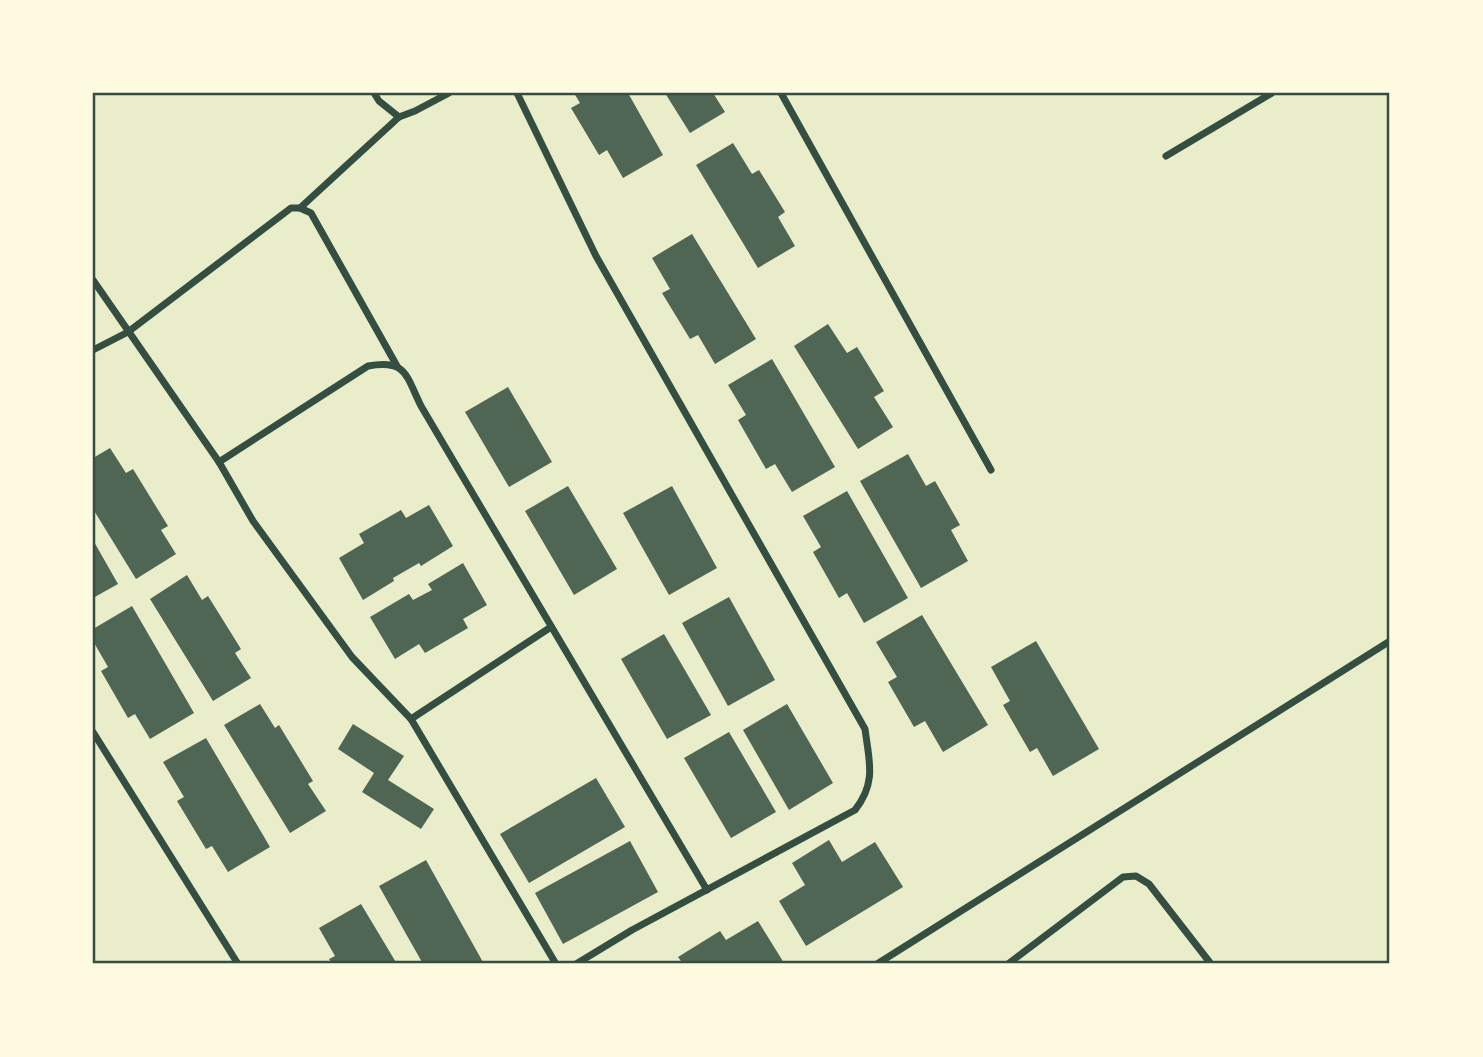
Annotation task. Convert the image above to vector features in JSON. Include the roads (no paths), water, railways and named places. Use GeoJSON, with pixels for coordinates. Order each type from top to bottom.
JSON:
{"type":"FeatureCollection","features":[{"type":"Feature","properties":{"kind":"street"},"geometry":{"type":"LineString","coordinates":[[374,93],[379,101],[399,117]]}},
{"type":"Feature","properties":{"kind":"street"},"geometry":{"type":"LineString","coordinates":[[300,208],[399,117],[449,93]]}},
{"type":"Feature","properties":{"kind":"street"},"geometry":{"type":"LineString","coordinates":[[517,93],[596,256],[864,729],[871,769],[866,796],[855,810],[632,930],[576,964]]}},
{"type":"Feature","properties":{"kind":"street"},"geometry":{"type":"LineString","coordinates":[[781,93],[992,470]]}},
{"type":"Feature","properties":{"kind":"street"},"geometry":{"type":"LineString","coordinates":[[1166,156],[1272,93]]}},
{"type":"Feature","properties":{"kind":"street"},"geometry":{"type":"LineString","coordinates":[[93,350],[128,332],[291,208],[300,208],[311,213],[421,406],[707,890]]}},
{"type":"Feature","properties":{"kind":"street"},"geometry":{"type":"LineString","coordinates":[[93,280],[219,462],[253,521],[352,657],[411,719],[556,964]]}},
{"type":"Feature","properties":{"kind":"street"},"geometry":{"type":"LineString","coordinates":[[219,462],[368,366],[387,363],[398,366]]}},
{"type":"Feature","properties":{"kind":"street"},"geometry":{"type":"LineString","coordinates":[[411,719],[551,627]]}},
{"type":"Feature","properties":{"kind":"street"},"geometry":{"type":"LineString","coordinates":[[877,964],[1390,641]]}},
{"type":"Feature","properties":{"kind":"street"},"geometry":{"type":"LineString","coordinates":[[93,732],[238,964]]}},
{"type":"Feature","properties":{"kind":"street"},"geometry":{"type":"LineString","coordinates":[[1008,964],[1123,877],[1136,876],[1149,884],[1211,964]]}}]}
